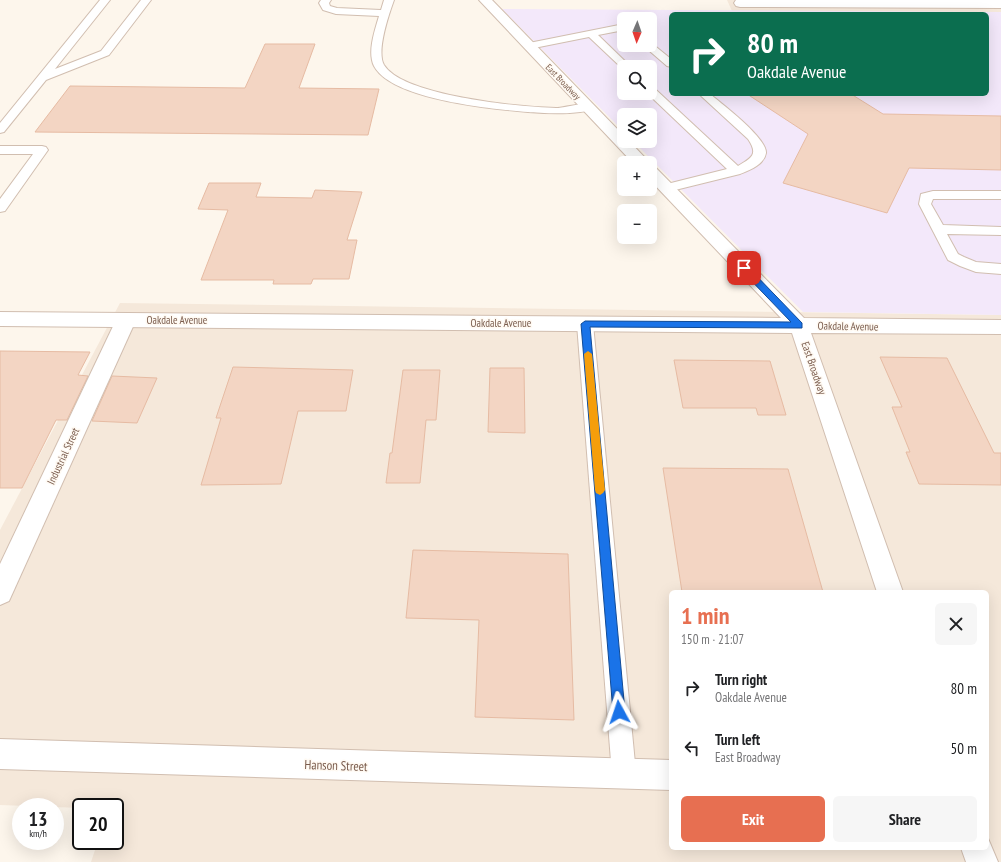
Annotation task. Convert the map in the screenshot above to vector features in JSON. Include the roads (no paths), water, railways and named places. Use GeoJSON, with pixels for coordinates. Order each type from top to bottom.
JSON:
{"type":"FeatureCollection","features":[{"type":"Feature","properties":{"kind":"street","name":"East Broadway"},"geometry":{"type":"LineString","coordinates":[[485,0],[635,156]]}},
{"type":"Feature","properties":{"kind":"street"},"geometry":{"type":"LineString","coordinates":[[740,3],[1001,4]]}},
{"type":"Feature","properties":{"kind":"street","name":"East Broadway"},"geometry":{"type":"LineString","coordinates":[[657,178],[799,326],[889,590]]}},
{"type":"Feature","properties":{"kind":"street","name":"Oakdale Avenue"},"geometry":{"type":"LineString","coordinates":[[0,318],[1001,327]]}},
{"type":"Feature","properties":{"kind":"street","name":"Industrial Street"},"geometry":{"type":"LineString","coordinates":[[0,592],[126,320]]}},
{"type":"Feature","properties":{"kind":"street","name":"Hanson Street"},"geometry":{"type":"LineString","coordinates":[[0,754],[669,775]]}},
{"type":"Feature","properties":{"kind":"street"},"geometry":{"type":"LineString","coordinates":[[978,850],[982,862]]}},
{"type":"Feature","properties":{"kind":"lane"},"geometry":{"type":"LineString","coordinates":[[0,130],[105,0]]}},
{"type":"Feature","properties":{"kind":"lane"},"geometry":{"type":"LineString","coordinates":[[42,77],[105,53],[146,0]]}},
{"type":"Feature","properties":{"kind":"lane"},"geometry":{"type":"LineString","coordinates":[[326,0],[324,3],[326,8],[336,12],[385,13]]}},
{"type":"Feature","properties":{"kind":"lane"},"geometry":{"type":"LineString","coordinates":[[388,0],[377,47],[379,66],[387,75],[398,82],[435,95],[458,101],[557,111],[588,107]]}},
{"type":"Feature","properties":{"kind":"lane"},"geometry":{"type":"LineString","coordinates":[[529,46],[617,28]]}},
{"type":"Feature","properties":{"kind":"lane"},"geometry":{"type":"LineString","coordinates":[[591,34],[619,60]]}},
{"type":"Feature","properties":{"kind":"lane"},"geometry":{"type":"LineString","coordinates":[[657,51],[669,62]]}},
{"type":"Feature","properties":{"kind":"lane"},"geometry":{"type":"LineString","coordinates":[[667,188],[736,171],[750,166],[757,160],[760,152],[758,145],[752,137],[706,96]]}},
{"type":"Feature","properties":{"kind":"lane"},"geometry":{"type":"LineString","coordinates":[[657,97],[736,171]]}},
{"type":"Feature","properties":{"kind":"lane"},"geometry":{"type":"LineString","coordinates":[[0,150],[42,150],[0,208]]}},
{"type":"Feature","properties":{"kind":"lane"},"geometry":{"type":"LineString","coordinates":[[1001,195],[933,195],[926,197],[925,204],[953,256],[962,262],[981,269],[1001,269]]}},
{"type":"Feature","properties":{"kind":"lane"},"geometry":{"type":"LineString","coordinates":[[938,229],[1001,231]]}},
{"type":"Feature","properties":{"kind":"lane"},"geometry":{"type":"LineString","coordinates":[[585,324],[624,774]]}}]}
